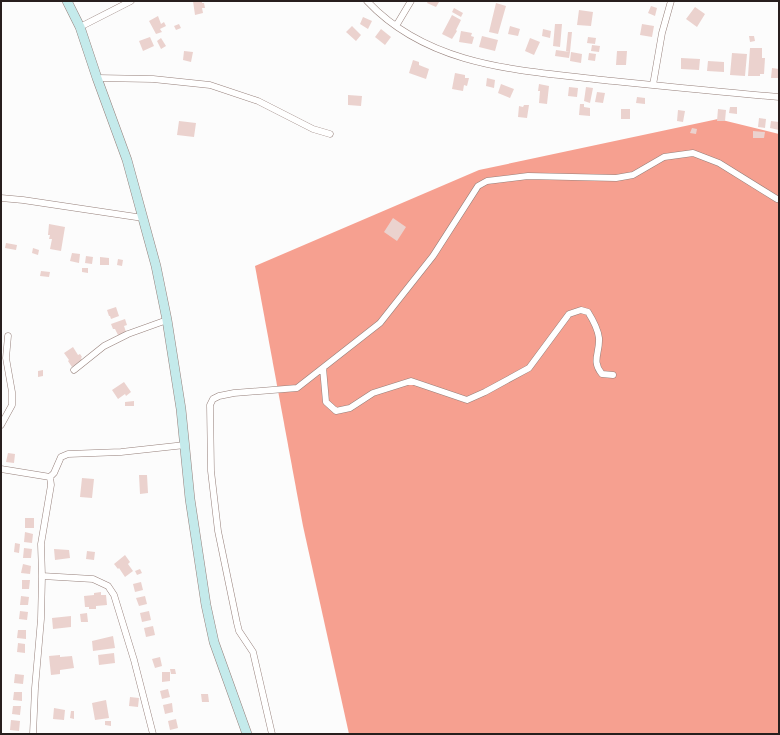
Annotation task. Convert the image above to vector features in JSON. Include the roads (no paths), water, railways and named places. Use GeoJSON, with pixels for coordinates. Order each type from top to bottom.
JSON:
{"type":"FeatureCollection","features":[{"type":"Feature","properties":{"kind":"main road"},"geometry":{"type":"LineString","coordinates":[[67,1],[80,26],[126,160],[156,266],[167,320],[181,409],[190,499],[206,605],[212,634],[247,734]]}},
{"type":"Feature","properties":{"kind":"street"},"geometry":{"type":"LineString","coordinates":[[80,26],[131,1]]}},
{"type":"Feature","properties":{"kind":"street"},"geometry":{"type":"LineString","coordinates":[[367,1],[396,26],[416,40],[434,48],[480,63],[539,73],[779,96]]}},
{"type":"Feature","properties":{"kind":"street"},"geometry":{"type":"LineString","coordinates":[[396,26],[411,1]]}},
{"type":"Feature","properties":{"kind":"street"},"geometry":{"type":"LineString","coordinates":[[653,85],[662,33],[671,1]]}},
{"type":"Feature","properties":{"kind":"street"},"geometry":{"type":"LineString","coordinates":[[97,78],[153,79],[210,85],[258,101],[313,129],[330,134]]}},
{"type":"Feature","properties":{"kind":"street"},"geometry":{"type":"LineString","coordinates":[[272,734],[253,652],[239,631],[218,531],[211,471],[210,404],[213,399],[219,396],[234,393],[297,388],[380,323],[433,256],[478,186],[487,181],[528,176],[616,178],[633,175],[664,157],[693,153],[719,163],[777,198]]}},
{"type":"Feature","properties":{"kind":"street"},"geometry":{"type":"LineString","coordinates":[[1,198],[143,218]]}},
{"type":"Feature","properties":{"kind":"street"},"geometry":{"type":"LineString","coordinates":[[323,368],[326,402],[336,411],[350,408],[373,393],[411,381],[467,400],[529,368],[570,314],[581,310],[588,312],[595,323],[599,338],[596,361],[597,368],[602,374],[613,376]]}},
{"type":"Feature","properties":{"kind":"street"},"geometry":{"type":"LineString","coordinates":[[74,370],[104,346],[128,334],[167,320]]}},
{"type":"Feature","properties":{"kind":"street"},"geometry":{"type":"LineString","coordinates":[[1,425],[12,405],[12,392],[6,358],[8,336]]}},
{"type":"Feature","properties":{"kind":"street"},"geometry":{"type":"LineString","coordinates":[[50,477],[53,476],[61,457],[64,455],[121,452],[185,445]]}},
{"type":"Feature","properties":{"kind":"street"},"geometry":{"type":"LineString","coordinates":[[1,469],[50,477]]}},
{"type":"Feature","properties":{"kind":"street"},"geometry":{"type":"LineString","coordinates":[[33,734],[42,576],[41,544],[51,485],[50,477]]}},
{"type":"Feature","properties":{"kind":"street"},"geometry":{"type":"LineString","coordinates":[[42,576],[93,579],[108,586],[114,595],[134,660],[152,734]]}}]}
